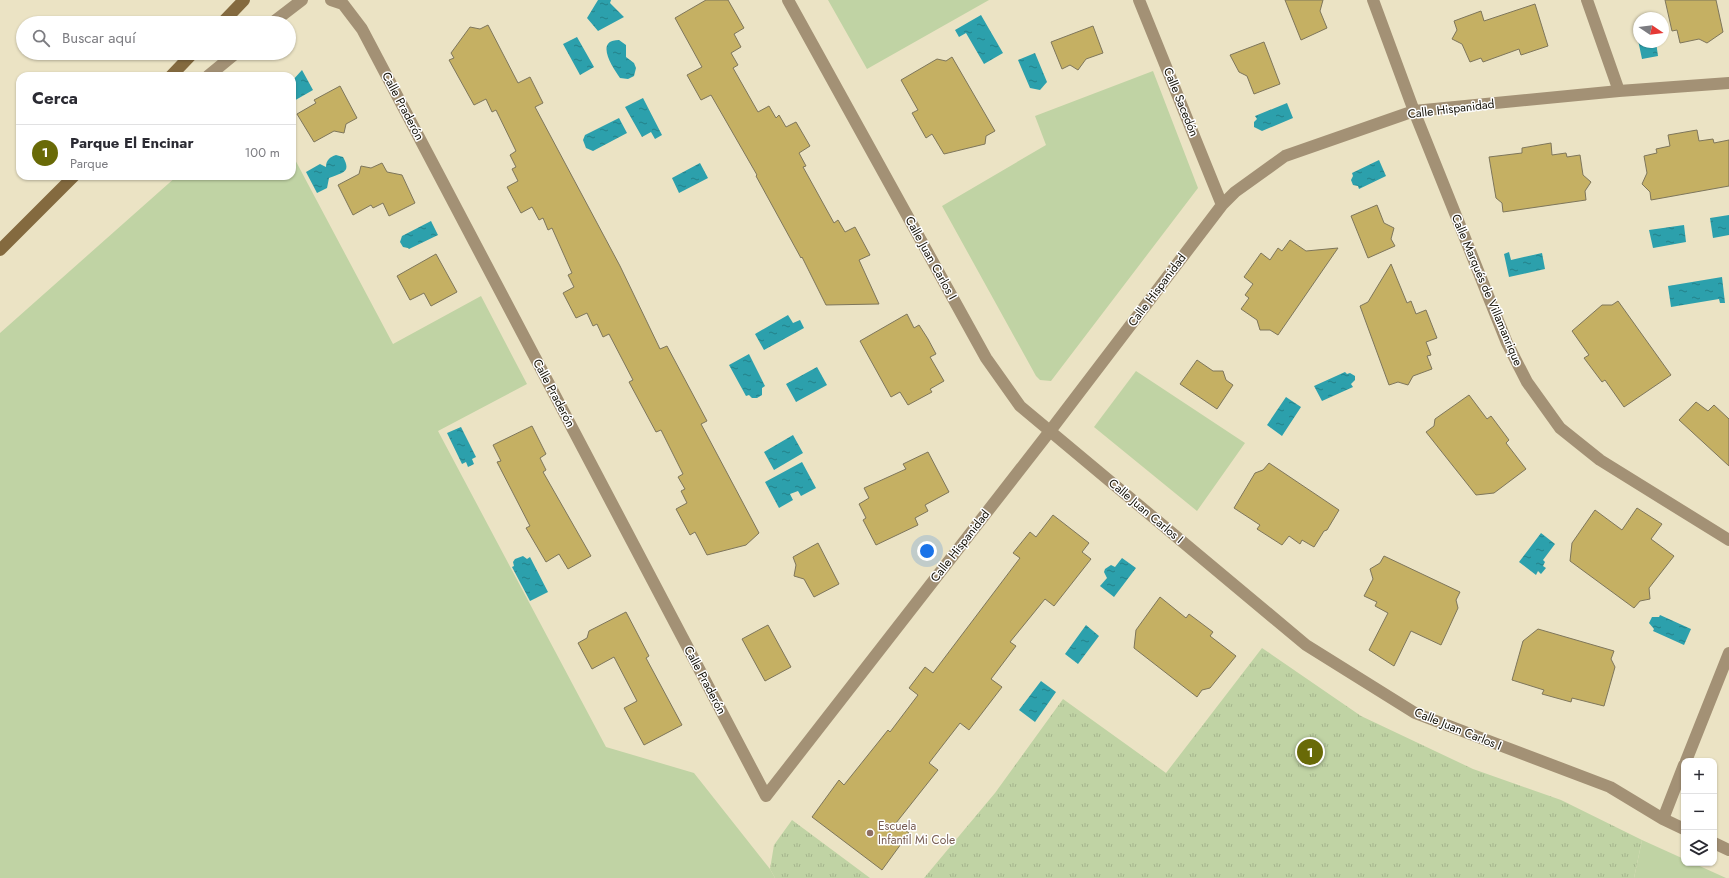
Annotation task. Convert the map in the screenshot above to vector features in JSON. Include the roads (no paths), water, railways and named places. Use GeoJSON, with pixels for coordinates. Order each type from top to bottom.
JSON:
{"type":"FeatureCollection","features":[{"type":"Feature","properties":{"kind":"main road"},"geometry":{"type":"LineString","coordinates":[[229,16],[244,0]]}},
{"type":"Feature","properties":{"kind":"main road"},"geometry":{"type":"LineString","coordinates":[[175,72],[186,60]]}},
{"type":"Feature","properties":{"kind":"main road"},"geometry":{"type":"LineString","coordinates":[[0,250],[70,180]]}},
{"type":"Feature","properties":{"kind":"street"},"geometry":{"type":"LineString","coordinates":[[281,16],[302,0]]}},
{"type":"Feature","properties":{"kind":"street","name":"Calle Praderón"},"geometry":{"type":"LineString","coordinates":[[331,0],[343,4],[362,29],[766,796]]}},
{"type":"Feature","properties":{"kind":"street","name":"Calle Juan Carlos I"},"geometry":{"type":"LineString","coordinates":[[788,0],[986,358],[1020,406],[1312,649],[1415,713],[1610,787],[1663,819],[1681,828]]}},
{"type":"Feature","properties":{"kind":"street","name":"Calle Sacedón"},"geometry":{"type":"LineString","coordinates":[[1139,0],[1222,205]]}},
{"type":"Feature","properties":{"kind":"street","name":"Calle Marqués de Villamanrique"},"geometry":{"type":"LineString","coordinates":[[1373,0],[1414,111],[1507,343],[1527,382],[1560,428],[1600,460],[1729,540]]}},
{"type":"Feature","properties":{"kind":"street"},"geometry":{"type":"LineString","coordinates":[[1587,0],[1619,91]]}},
{"type":"Feature","properties":{"kind":"street"},"geometry":{"type":"LineString","coordinates":[[213,72],[227,60]]}},
{"type":"Feature","properties":{"kind":"street","name":"Calle Hispanidad"},"geometry":{"type":"LineString","coordinates":[[766,796],[1050,431],[1222,205],[1235,192],[1285,156],[1414,111],[1619,91],[1729,83]]}},
{"type":"Feature","properties":{"kind":"street"},"geometry":{"type":"LineString","coordinates":[[1687,758],[1729,653]]}},
{"type":"Feature","properties":{"kind":"street"},"geometry":{"type":"LineString","coordinates":[[1663,819],[1681,773]]}},
{"type":"Feature","properties":{"kind":"street"},"geometry":{"type":"LineString","coordinates":[[1717,844],[1729,850]]}},
{"type":"Feature","properties":{"kind":"water"},"geometry":{"type":"Polygon","coordinates":[[[598,0],[611,0],[610,3],[624,17],[598,31],[587,18],[598,0]]]}},
{"type":"Feature","properties":{"kind":"water"},"geometry":{"type":"Polygon","coordinates":[[[981,15],[1003,53],[984,64],[966,33],[959,37],[955,30],[981,15]]]}},
{"type":"Feature","properties":{"kind":"water"},"geometry":{"type":"Polygon","coordinates":[[[577,37],[594,67],[580,75],[563,44],[577,37]]]}},
{"type":"Feature","properties":{"kind":"water"},"geometry":{"type":"Polygon","coordinates":[[[619,40],[626,45],[626,57],[634,63],[636,68],[634,76],[628,79],[620,78],[610,62],[606,49],[612,41],[619,40]]]}},
{"type":"Feature","properties":{"kind":"water"},"geometry":{"type":"Polygon","coordinates":[[[1640,48],[1657,48],[1658,56],[1642,59],[1640,48]]]}},
{"type":"Feature","properties":{"kind":"water"},"geometry":{"type":"Polygon","coordinates":[[[1035,53],[1047,82],[1040,90],[1030,88],[1018,60],[1035,53]]]}},
{"type":"Feature","properties":{"kind":"water"},"geometry":{"type":"Polygon","coordinates":[[[302,70],[313,90],[296,100],[296,77],[302,70]]]}},
{"type":"Feature","properties":{"kind":"water"},"geometry":{"type":"Polygon","coordinates":[[[643,98],[662,135],[655,139],[651,132],[642,137],[625,107],[643,98]]]}},
{"type":"Feature","properties":{"kind":"water"},"geometry":{"type":"Polygon","coordinates":[[[1287,103],[1293,118],[1262,131],[1254,127],[1254,122],[1257,119],[1255,116],[1287,103]]]}},
{"type":"Feature","properties":{"kind":"water"},"geometry":{"type":"Polygon","coordinates":[[[619,118],[627,133],[593,151],[586,148],[583,140],[585,135],[619,118]]]}},
{"type":"Feature","properties":{"kind":"water"},"geometry":{"type":"Polygon","coordinates":[[[336,155],[343,157],[346,162],[346,169],[342,173],[329,178],[327,188],[317,193],[306,172],[320,164],[326,167],[329,159],[336,155]]]}},
{"type":"Feature","properties":{"kind":"water"},"geometry":{"type":"Polygon","coordinates":[[[1379,160],[1386,176],[1359,189],[1358,186],[1353,185],[1351,180],[1353,176],[1352,173],[1379,160]]]}},
{"type":"Feature","properties":{"kind":"water"},"geometry":{"type":"Polygon","coordinates":[[[700,163],[708,178],[679,193],[672,178],[700,163]]]}},
{"type":"Feature","properties":{"kind":"water"},"geometry":{"type":"Polygon","coordinates":[[[1729,215],[1729,235],[1713,238],[1710,218],[1729,215]]]}},
{"type":"Feature","properties":{"kind":"water"},"geometry":{"type":"Polygon","coordinates":[[[431,221],[438,235],[409,249],[403,247],[400,242],[402,236],[431,221]]]}},
{"type":"Feature","properties":{"kind":"water"},"geometry":{"type":"Polygon","coordinates":[[[1684,225],[1686,242],[1653,248],[1649,230],[1684,225]]]}},
{"type":"Feature","properties":{"kind":"water"},"geometry":{"type":"Polygon","coordinates":[[[1509,252],[1511,260],[1542,253],[1545,269],[1509,277],[1504,254],[1509,252]]]}},
{"type":"Feature","properties":{"kind":"water"},"geometry":{"type":"Polygon","coordinates":[[[1722,277],[1725,303],[1720,303],[1719,299],[1671,307],[1668,286],[1722,277]]]}},
{"type":"Feature","properties":{"kind":"water"},"geometry":{"type":"Polygon","coordinates":[[[788,315],[793,323],[800,320],[804,328],[764,350],[755,334],[788,315]]]}},
{"type":"Feature","properties":{"kind":"water"},"geometry":{"type":"Polygon","coordinates":[[[749,354],[765,386],[762,388],[762,395],[757,398],[752,398],[749,395],[746,396],[729,365],[749,354]]]}},
{"type":"Feature","properties":{"kind":"water"},"geometry":{"type":"Polygon","coordinates":[[[817,367],[827,385],[796,402],[786,384],[817,367]]]}},
{"type":"Feature","properties":{"kind":"water"},"geometry":{"type":"Polygon","coordinates":[[[1345,372],[1355,376],[1355,380],[1351,384],[1353,387],[1322,401],[1314,386],[1345,372]]]}},
{"type":"Feature","properties":{"kind":"water"},"geometry":{"type":"Polygon","coordinates":[[[1286,397],[1301,407],[1282,436],[1267,425],[1286,397]]]}},
{"type":"Feature","properties":{"kind":"water"},"geometry":{"type":"Polygon","coordinates":[[[461,427],[476,457],[472,459],[474,464],[468,467],[466,462],[462,464],[447,433],[461,427]]]}},
{"type":"Feature","properties":{"kind":"water"},"geometry":{"type":"Polygon","coordinates":[[[793,435],[803,453],[774,470],[764,452],[793,435]]]}},
{"type":"Feature","properties":{"kind":"water"},"geometry":{"type":"Polygon","coordinates":[[[802,462],[816,488],[801,496],[798,491],[790,494],[793,500],[779,508],[765,482],[802,462]]]}},
{"type":"Feature","properties":{"kind":"water"},"geometry":{"type":"Polygon","coordinates":[[[1541,533],[1555,544],[1543,560],[1545,562],[1543,566],[1546,568],[1541,574],[1538,571],[1536,575],[1519,562],[1541,533]]]}},
{"type":"Feature","properties":{"kind":"water"},"geometry":{"type":"Polygon","coordinates":[[[523,556],[527,559],[530,557],[548,592],[530,601],[512,567],[514,566],[513,562],[515,559],[523,556]]]}},
{"type":"Feature","properties":{"kind":"water"},"geometry":{"type":"Polygon","coordinates":[[[1122,558],[1136,568],[1114,597],[1100,586],[1107,578],[1104,572],[1105,569],[1111,565],[1115,567],[1122,558]]]}},
{"type":"Feature","properties":{"kind":"water"},"geometry":{"type":"Polygon","coordinates":[[[1660,615],[1691,629],[1684,645],[1653,631],[1654,629],[1649,623],[1652,617],[1659,617],[1660,615]]]}},
{"type":"Feature","properties":{"kind":"water"},"geometry":{"type":"Polygon","coordinates":[[[1086,625],[1099,636],[1078,664],[1065,654],[1086,625]]]}},
{"type":"Feature","properties":{"kind":"water"},"geometry":{"type":"Polygon","coordinates":[[[1041,681],[1056,692],[1035,722],[1019,710],[1041,681]]]}},
{"type":"Feature","properties":{"kind":"place","name":"Parque El Encinar"},"geometry":{"type":"Point","coordinates":[1310,752]}},
{"type":"Feature","properties":{"kind":"place","name":"Escuela Infantil Mi Cole"},"geometry":{"type":"Point","coordinates":[870,833]}}]}
